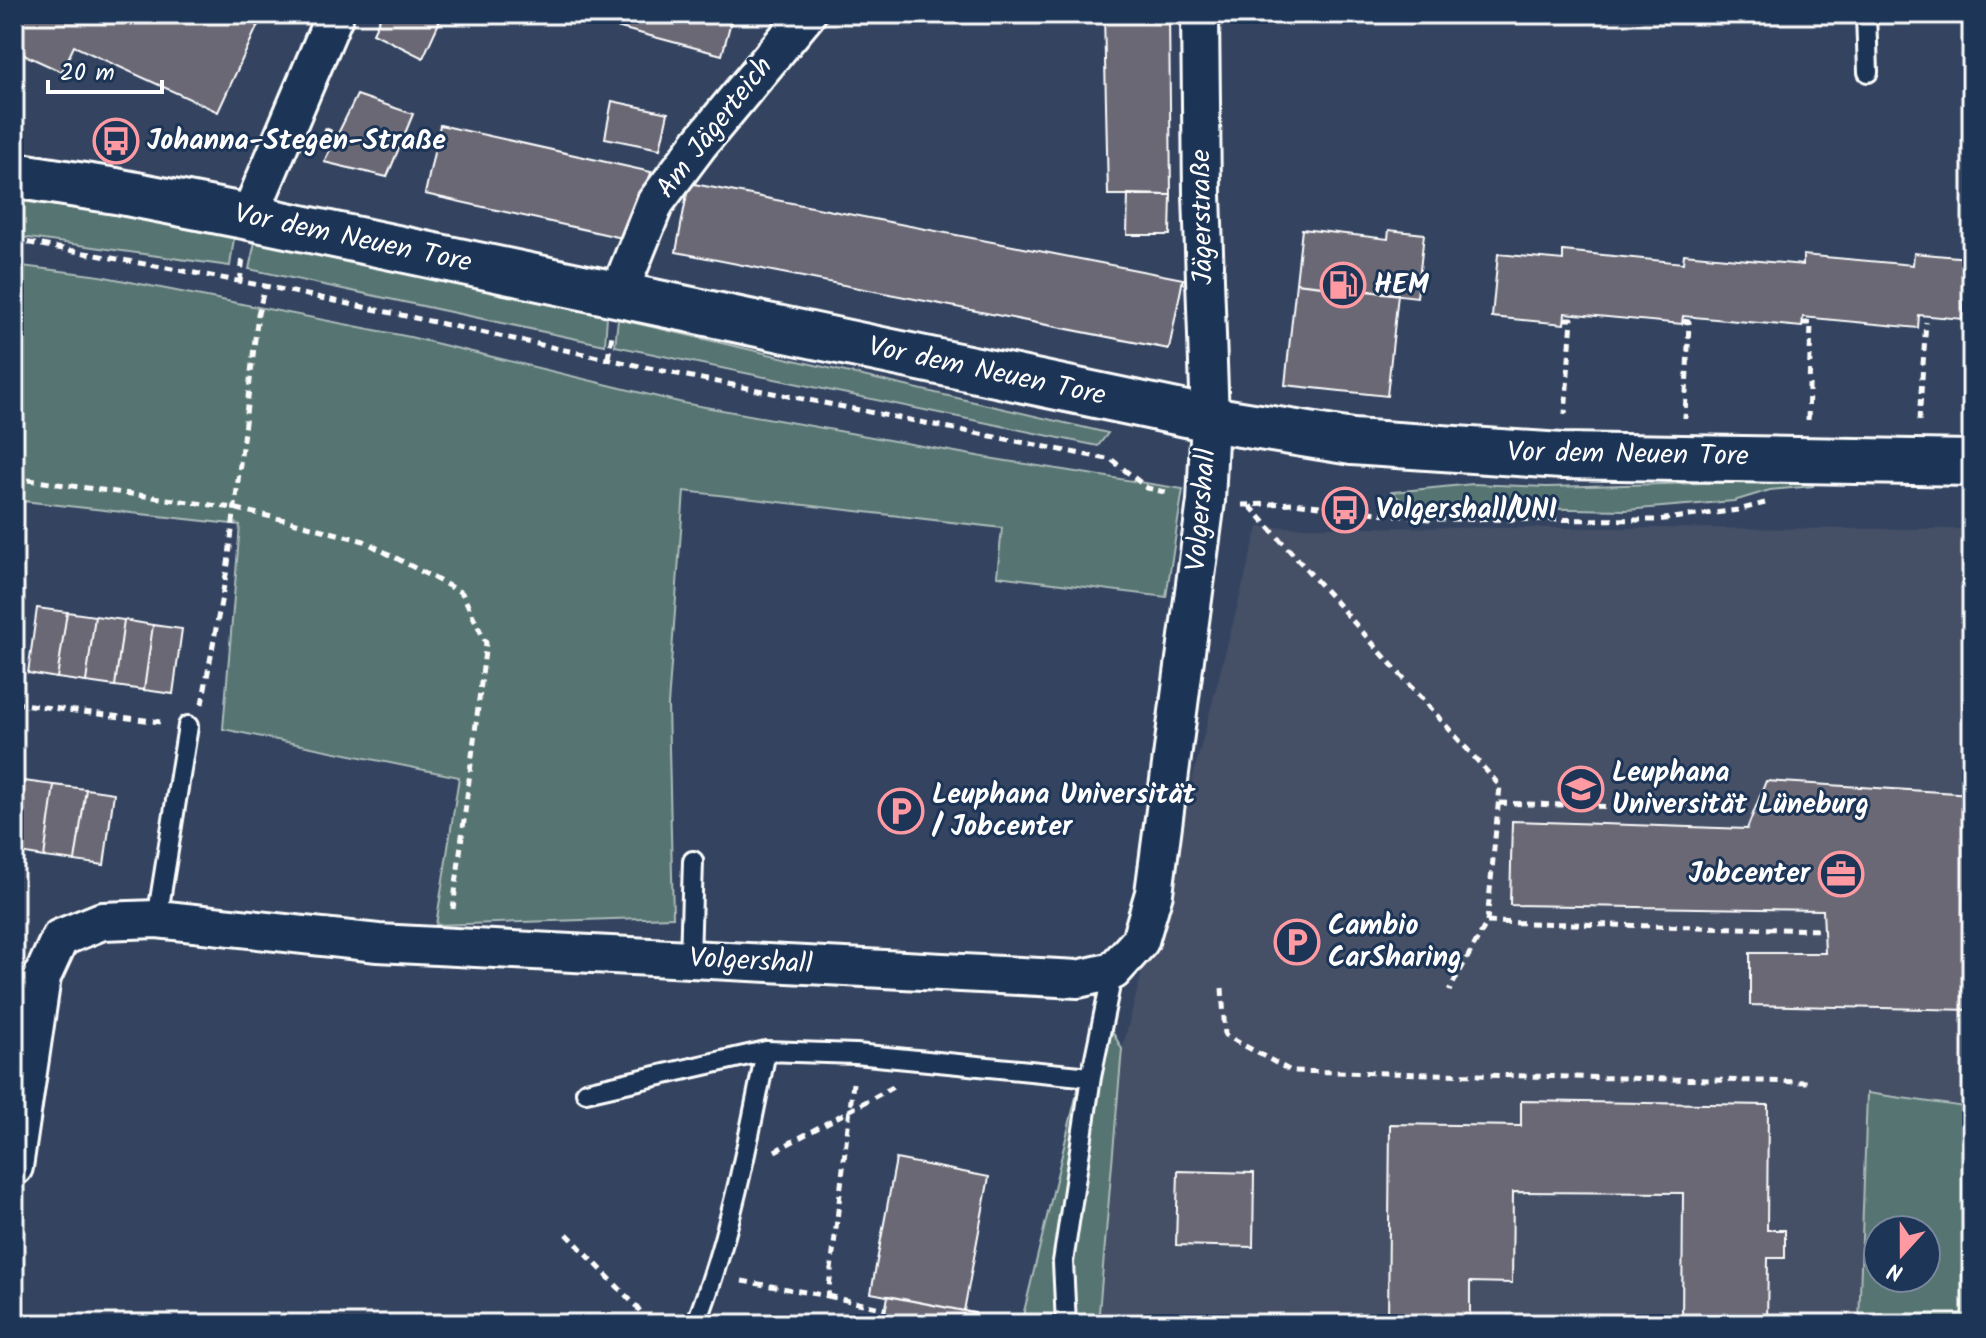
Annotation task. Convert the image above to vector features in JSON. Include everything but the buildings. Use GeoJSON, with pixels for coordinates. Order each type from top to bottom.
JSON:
{"type":"FeatureCollection","features":[{"type":"Feature","properties":{"kind":"main road","name":"Vor dem Neuen Tore"},"geometry":{"type":"LineString","coordinates":[[14,175],[249,217],[1210,419],[1354,431],[1562,456],[1972,463]]}},
{"type":"Feature","properties":{"kind":"street"},"geometry":{"type":"LineString","coordinates":[[249,217],[335,14]]}},
{"type":"Feature","properties":{"kind":"street","name":"Am Jägerteich"},"geometry":{"type":"LineString","coordinates":[[618,295],[655,203],[700,143],[807,14]]}},
{"type":"Feature","properties":{"kind":"street","name":"Jägerstraße"},"geometry":{"type":"LineString","coordinates":[[1200,14],[1202,195],[1210,419]]}},
{"type":"Feature","properties":{"kind":"street","name":"Volgershall"},"geometry":{"type":"LineString","coordinates":[[14,1162],[42,977],[60,938],[102,921],[157,919],[378,943],[1078,979],[1113,971],[1140,941],[1154,893],[1206,501],[1210,419]]}},
{"type":"Feature","properties":{"kind":"lane"},"geometry":{"type":"LineString","coordinates":[[1866,14],[1868,72]]}},
{"type":"Feature","properties":{"kind":"lane"},"geometry":{"type":"LineString","coordinates":[[157,919],[188,726]]}},
{"type":"Feature","properties":{"kind":"lane"},"geometry":{"type":"LineString","coordinates":[[690,959],[693,861]]}},
{"type":"Feature","properties":{"kind":"lane"},"geometry":{"type":"LineString","coordinates":[[1066,1324],[1063,1262],[1091,1077],[1113,971]]}},
{"type":"Feature","properties":{"kind":"lane"},"geometry":{"type":"LineString","coordinates":[[586,1092],[766,1051],[856,1054],[1091,1077]]}},
{"type":"Feature","properties":{"kind":"lane"},"geometry":{"type":"LineString","coordinates":[[696,1324],[714,1276],[742,1169],[766,1051]]}},
{"type":"Feature","properties":{"kind":"path"},"geometry":{"type":"LineString","coordinates":[[14,240],[265,286],[687,376],[1112,460],[1147,488],[1206,501],[1250,506],[1294,503],[1429,519],[1657,520],[1738,510],[1774,500]]}},
{"type":"Feature","properties":{"kind":"path"},"geometry":{"type":"LineString","coordinates":[[14,703],[188,726],[204,700],[228,564],[258,314],[265,286]]}},
{"type":"Feature","properties":{"kind":"path"},"geometry":{"type":"LineString","coordinates":[[1562,456],[1572,319],[1565,319]]}},
{"type":"Feature","properties":{"kind":"path"},"geometry":{"type":"LineString","coordinates":[[1683,321],[1689,322],[1683,458]]}},
{"type":"Feature","properties":{"kind":"path"},"geometry":{"type":"LineString","coordinates":[[1916,462],[1926,322]]}},
{"type":"Feature","properties":{"kind":"path"},"geometry":{"type":"LineString","coordinates":[[1802,323],[1811,323],[1807,459]]}},
{"type":"Feature","properties":{"kind":"path"},"geometry":{"type":"LineString","coordinates":[[14,478],[233,508],[364,541],[462,593],[486,643],[449,946]]}},
{"type":"Feature","properties":{"kind":"path"},"geometry":{"type":"LineString","coordinates":[[1250,506],[1500,786],[1487,922],[1449,991]]}},
{"type":"Feature","properties":{"kind":"path"},"geometry":{"type":"LineString","coordinates":[[1499,803],[1713,810]]}},
{"type":"Feature","properties":{"kind":"path"},"geometry":{"type":"LineString","coordinates":[[1487,922],[1824,930]]}},
{"type":"Feature","properties":{"kind":"path"},"geometry":{"type":"LineString","coordinates":[[1222,988],[1225,1035],[1291,1071],[1807,1082]]}},
{"type":"Feature","properties":{"kind":"path"},"geometry":{"type":"LineString","coordinates":[[742,1169],[938,1063]]}},
{"type":"Feature","properties":{"kind":"path"},"geometry":{"type":"LineString","coordinates":[[828,1296],[850,1109]]}},
{"type":"Feature","properties":{"kind":"path"},"geometry":{"type":"LineString","coordinates":[[567,1234],[637,1307],[649,1324]]}},
{"type":"Feature","properties":{"kind":"path"},"geometry":{"type":"LineString","coordinates":[[714,1276],[885,1309]]}},
{"type":"Feature","properties":{"kind":"shaded area","name":"Leuphana Universität Lüneburg"},"geometry":{"type":"Polygon","coordinates":[[[1258,527],[1972,529],[1972,1108],[1867,1093],[1859,1324],[1098,1324],[1122,1049],[1258,527]]]}},
{"type":"Feature","properties":{"kind":"green space"},"geometry":{"type":"Polygon","coordinates":[[[14,200],[235,231],[230,266],[14,236],[14,200]]]}},
{"type":"Feature","properties":{"kind":"green space"},"geometry":{"type":"Polygon","coordinates":[[[256,237],[607,316],[605,345],[249,269],[256,237]]]}},
{"type":"Feature","properties":{"kind":"green space"},"geometry":{"type":"Polygon","coordinates":[[[14,265],[100,276],[410,337],[683,403],[994,459],[1183,489],[1166,597],[997,576],[1002,528],[684,491],[668,705],[673,917],[436,925],[459,777],[223,729],[240,525],[14,500],[14,265]]]}},
{"type":"Feature","properties":{"kind":"green space"},"geometry":{"type":"Polygon","coordinates":[[[618,319],[1108,433],[1098,446],[615,346],[618,319]]]}},
{"type":"Feature","properties":{"kind":"green space"},"geometry":{"type":"Polygon","coordinates":[[[1814,480],[1813,486],[1770,490],[1734,501],[1626,510],[1407,506],[1392,492],[1473,484],[1547,487],[1814,480]]]}},
{"type":"Feature","properties":{"kind":"green space"},"geometry":{"type":"Polygon","coordinates":[[[1098,1006],[1122,1049],[1098,1324],[1021,1324],[1098,1006]]]}},
{"type":"Feature","properties":{"kind":"green space"},"geometry":{"type":"Polygon","coordinates":[[[1867,1093],[1972,1108],[1972,1324],[1859,1324],[1862,1237],[1862,1294],[1942,1294],[1942,1214],[1863,1214],[1867,1093]]]}},
{"type":"Feature","properties":{"kind":"place","name":"Johanna-Stegen-Straße"},"geometry":{"type":"Point","coordinates":[116,141]}},
{"type":"Feature","properties":{"kind":"place","name":"HEM"},"geometry":{"type":"Point","coordinates":[1343,285]}},
{"type":"Feature","properties":{"kind":"place","name":"Volgershall/UNI"},"geometry":{"type":"Point","coordinates":[1345,510]}},
{"type":"Feature","properties":{"kind":"place","name":"Leuphana Universität Lüneburg"},"geometry":{"type":"Point","coordinates":[1581,789]}},
{"type":"Feature","properties":{"kind":"place","name":"Leuphana Universität / Jobcenter"},"geometry":{"type":"Point","coordinates":[901,811]}},
{"type":"Feature","properties":{"kind":"place","name":"Jobcenter"},"geometry":{"type":"Point","coordinates":[1841,874]}},
{"type":"Feature","properties":{"kind":"place","name":"Cambio CarSharing"},"geometry":{"type":"Point","coordinates":[1297,942]}}]}
